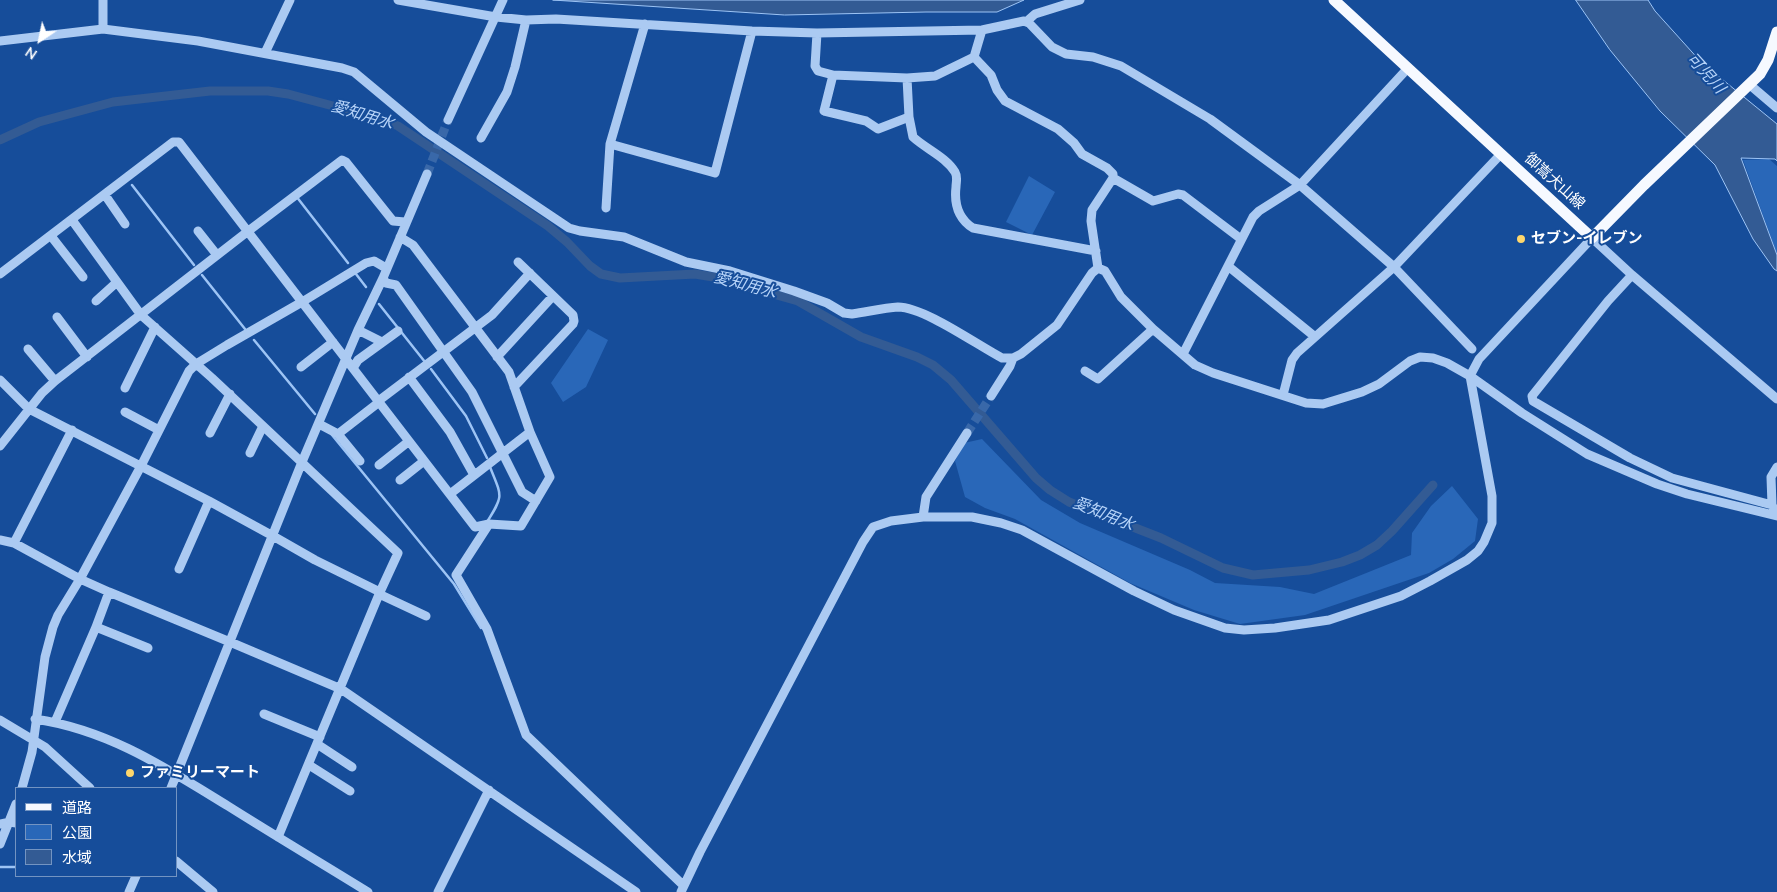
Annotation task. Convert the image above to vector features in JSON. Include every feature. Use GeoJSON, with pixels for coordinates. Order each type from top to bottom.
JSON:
{"type":"FeatureCollection","features":[{"type":"Feature","properties":{"kind":"main road","name":"御嵩犬山線"},"geometry":{"type":"LineString","coordinates":[[1334,0],[1592,238]]}},
{"type":"Feature","properties":{"kind":"main road"},"geometry":{"type":"LineString","coordinates":[[1592,238],[1632,196],[1748,87],[1768,60],[1777,32]]}},
{"type":"Feature","properties":{"kind":"street"},"geometry":{"type":"LineString","coordinates":[[103,0],[103,29]]}},
{"type":"Feature","properties":{"kind":"street"},"geometry":{"type":"LineString","coordinates":[[265,53],[290,0]]}},
{"type":"Feature","properties":{"kind":"street"},"geometry":{"type":"LineString","coordinates":[[398,0],[496,17],[526,20],[556,19],[752,31],[817,33],[982,30],[1024,21],[1029,23],[1052,47],[1066,54],[1093,57],[1121,66],[1210,119],[1300,185],[1394,267],[1472,349]]}},
{"type":"Feature","properties":{"kind":"street"},"geometry":{"type":"LineString","coordinates":[[1026,22],[1035,14],[1080,0]]}},
{"type":"Feature","properties":{"kind":"street"},"geometry":{"type":"LineString","coordinates":[[448,120],[503,1]]}},
{"type":"Feature","properties":{"kind":"street"},"geometry":{"type":"LineString","coordinates":[[481,138],[507,92],[526,20]]}},
{"type":"Feature","properties":{"kind":"street"},"geometry":{"type":"LineString","coordinates":[[606,208],[610,144],[645,24]]}},
{"type":"Feature","properties":{"kind":"street"},"geometry":{"type":"LineString","coordinates":[[0,41],[103,29],[198,40],[342,68],[354,72],[426,132],[569,228],[624,237],[686,262],[730,271],[794,291],[827,303],[844,313],[852,314],[899,307],[910,309],[926,315],[1002,358],[1013,358]]}},
{"type":"Feature","properties":{"kind":"street"},"geometry":{"type":"LineString","coordinates":[[817,33],[816,66],[818,71],[833,76],[907,78],[935,76],[974,57],[982,30]]}},
{"type":"Feature","properties":{"kind":"street"},"geometry":{"type":"LineString","coordinates":[[610,144],[715,173],[752,31]]}},
{"type":"Feature","properties":{"kind":"street"},"geometry":{"type":"LineString","coordinates":[[974,57],[991,75],[997,90],[1005,101],[1058,129],[1074,143],[1082,154],[1111,170],[1113,178],[1092,210],[1090,220],[1098,268]]}},
{"type":"Feature","properties":{"kind":"street"},"geometry":{"type":"LineString","coordinates":[[1183,354],[1253,217],[1300,185],[1408,68]]}},
{"type":"Feature","properties":{"kind":"street"},"geometry":{"type":"LineString","coordinates":[[833,76],[824,111],[866,121],[878,129],[909,118]]}},
{"type":"Feature","properties":{"kind":"street"},"geometry":{"type":"LineString","coordinates":[[907,78],[909,118],[913,137],[946,161],[957,175],[955,197],[959,213],[965,222],[973,228],[1096,252]]}},
{"type":"Feature","properties":{"kind":"street"},"geometry":{"type":"LineString","coordinates":[[1748,87],[1777,108]]}},
{"type":"Feature","properties":{"kind":"street"},"geometry":{"type":"LineString","coordinates":[[0,274],[173,142],[179,142],[347,360],[377,402],[475,527],[489,524],[521,526],[550,477],[530,432],[509,372],[413,245],[400,238]]}},
{"type":"Feature","properties":{"kind":"street"},"geometry":{"type":"LineString","coordinates":[[1283,395],[1292,360],[1297,353],[1394,267],[1501,154]]}},
{"type":"Feature","properties":{"kind":"street"},"geometry":{"type":"LineString","coordinates":[[0,446],[42,393],[55,381],[342,160],[346,162],[393,221],[405,222]]}},
{"type":"Feature","properties":{"kind":"street"},"geometry":{"type":"LineString","coordinates":[[171,787],[302,462],[427,174]]}},
{"type":"Feature","properties":{"kind":"street"},"geometry":{"type":"LineString","coordinates":[[1113,178],[1153,201],[1178,194],[1183,195],[1241,239]]}},
{"type":"Feature","properties":{"kind":"street"},"geometry":{"type":"LineString","coordinates":[[105,195],[125,224]]}},
{"type":"Feature","properties":{"kind":"street"},"geometry":{"type":"LineString","coordinates":[[72,220],[141,315],[230,394],[398,553],[379,593],[341,689],[278,837]]}},
{"type":"Feature","properties":{"kind":"street"},"geometry":{"type":"LineString","coordinates":[[198,231],[217,255]]}},
{"type":"Feature","properties":{"kind":"street"},"geometry":{"type":"LineString","coordinates":[[51,236],[83,277]]}},
{"type":"Feature","properties":{"kind":"street"},"geometry":{"type":"LineString","coordinates":[[489,524],[456,575],[487,629],[526,735],[682,889],[863,542],[873,527],[891,521],[923,517],[972,518],[1001,523],[1022,530],[1134,592],[1174,610],[1225,628],[1260,629],[1329,620],[1408,592],[1457,567],[1478,551],[1492,523],[1492,496],[1470,376],[1478,359],[1592,238],[1632,275],[1777,399]]}},
{"type":"Feature","properties":{"kind":"street"},"geometry":{"type":"LineString","coordinates":[[22,787],[32,752],[35,719],[45,658],[58,614],[80,579],[141,466],[189,371],[196,364],[366,263],[374,261],[386,268]]}},
{"type":"Feature","properties":{"kind":"street"},"geometry":{"type":"LineString","coordinates":[[514,387],[574,321],[573,315],[518,262]]}},
{"type":"Feature","properties":{"kind":"street"},"geometry":{"type":"LineString","coordinates":[[1228,266],[1314,336]]}},
{"type":"Feature","properties":{"kind":"street"},"geometry":{"type":"LineString","coordinates":[[991,396],[1013,358],[1057,325],[1092,273],[1098,268]]}},
{"type":"Feature","properties":{"kind":"street"},"geometry":{"type":"LineString","coordinates":[[1098,268],[1105,271],[1121,297],[1153,329],[1195,364],[1212,373],[1306,403],[1323,404],[1362,392],[1379,384],[1410,361],[1420,357],[1433,358],[1447,363],[1470,376],[1522,413],[1587,454],[1657,484],[1687,494],[1775,511]]}},
{"type":"Feature","properties":{"kind":"street"},"geometry":{"type":"LineString","coordinates":[[338,434],[409,377],[476,329],[492,315],[530,273]]}},
{"type":"Feature","properties":{"kind":"street"},"geometry":{"type":"LineString","coordinates":[[1632,275],[1608,301],[1532,396],[1533,401],[1630,458],[1672,478],[1775,511]]}},
{"type":"Feature","properties":{"kind":"street"},"geometry":{"type":"LineString","coordinates":[[383,278],[386,282],[396,285],[444,351],[472,392],[522,492],[536,501]]}},
{"type":"Feature","properties":{"kind":"street"},"geometry":{"type":"LineString","coordinates":[[96,301],[117,282]]}},
{"type":"Feature","properties":{"kind":"street"},"geometry":{"type":"LineString","coordinates":[[497,357],[553,296]]}},
{"type":"Feature","properties":{"kind":"street"},"geometry":{"type":"LineString","coordinates":[[57,317],[87,358]]}},
{"type":"Feature","properties":{"kind":"street"},"geometry":{"type":"LineString","coordinates":[[125,388],[155,327]]}},
{"type":"Feature","properties":{"kind":"street"},"geometry":{"type":"LineString","coordinates":[[1085,371],[1098,379],[1153,329]]}},
{"type":"Feature","properties":{"kind":"street"},"geometry":{"type":"LineString","coordinates":[[358,330],[382,342]]}},
{"type":"Feature","properties":{"kind":"street"},"geometry":{"type":"LineString","coordinates":[[353,368],[358,360],[398,331]]}},
{"type":"Feature","properties":{"kind":"street"},"geometry":{"type":"LineString","coordinates":[[301,367],[333,342]]}},
{"type":"Feature","properties":{"kind":"street"},"geometry":{"type":"LineString","coordinates":[[28,349],[55,381]]}},
{"type":"Feature","properties":{"kind":"street"},"geometry":{"type":"LineString","coordinates":[[409,377],[450,432],[474,475]]}},
{"type":"Feature","properties":{"kind":"street"},"geometry":{"type":"LineString","coordinates":[[0,380],[29,409],[209,501],[315,560],[426,616]]}},
{"type":"Feature","properties":{"kind":"street"},"geometry":{"type":"LineString","coordinates":[[210,433],[230,394]]}},
{"type":"Feature","properties":{"kind":"street"},"geometry":{"type":"LineString","coordinates":[[126,412],[159,430]]}},
{"type":"Feature","properties":{"kind":"street"},"geometry":{"type":"LineString","coordinates":[[319,424],[338,434],[360,461]]}},
{"type":"Feature","properties":{"kind":"street"},"geometry":{"type":"LineString","coordinates":[[250,453],[263,426]]}},
{"type":"Feature","properties":{"kind":"street"},"geometry":{"type":"LineString","coordinates":[[14,543],[72,430]]}},
{"type":"Feature","properties":{"kind":"street"},"geometry":{"type":"LineString","coordinates":[[450,494],[530,432]]}},
{"type":"Feature","properties":{"kind":"street"},"geometry":{"type":"LineString","coordinates":[[923,517],[926,497],[967,432]]}},
{"type":"Feature","properties":{"kind":"street"},"geometry":{"type":"LineString","coordinates":[[379,464],[408,442]]}},
{"type":"Feature","properties":{"kind":"street"},"geometry":{"type":"LineString","coordinates":[[400,480],[424,461]]}},
{"type":"Feature","properties":{"kind":"street"},"geometry":{"type":"LineString","coordinates":[[1775,511],[1771,477],[1777,466]]}},
{"type":"Feature","properties":{"kind":"street"},"geometry":{"type":"LineString","coordinates":[[179,569],[209,501]]}},
{"type":"Feature","properties":{"kind":"street"},"geometry":{"type":"LineString","coordinates":[[0,540],[14,543],[80,579],[109,592],[341,689],[636,892]]}},
{"type":"Feature","properties":{"kind":"street"},"geometry":{"type":"LineString","coordinates":[[55,722],[109,592]]}},
{"type":"Feature","properties":{"kind":"street"},"geometry":{"type":"LineString","coordinates":[[96,627],[148,648]]}},
{"type":"Feature","properties":{"kind":"street"},"geometry":{"type":"LineString","coordinates":[[264,714],[318,740],[352,767]]}},
{"type":"Feature","properties":{"kind":"street"},"geometry":{"type":"LineString","coordinates":[[35,719],[55,722],[118,742],[144,755],[368,892]]}},
{"type":"Feature","properties":{"kind":"street"},"geometry":{"type":"LineString","coordinates":[[0,720],[45,747],[89,787]]}},
{"type":"Feature","properties":{"kind":"street"},"geometry":{"type":"LineString","coordinates":[[308,765],[350,791]]}},
{"type":"Feature","properties":{"kind":"street"},"geometry":{"type":"LineString","coordinates":[[438,892],[489,790]]}},
{"type":"Feature","properties":{"kind":"street"},"geometry":{"type":"LineString","coordinates":[[0,824],[13,822]]}},
{"type":"Feature","properties":{"kind":"street"},"geometry":{"type":"LineString","coordinates":[[0,844],[13,822]]}},
{"type":"Feature","properties":{"kind":"street"},"geometry":{"type":"LineString","coordinates":[[178,863],[213,892]]}},
{"type":"Feature","properties":{"kind":"street"},"geometry":{"type":"LineString","coordinates":[[129,892],[136,877]]}},
{"type":"Feature","properties":{"kind":"green space"},"geometry":{"type":"Polygon","coordinates":[[[1769,159],[1777,166],[1777,254],[1743,160],[1769,159]]]}},
{"type":"Feature","properties":{"kind":"green space"},"geometry":{"type":"Polygon","coordinates":[[[1029,176],[1055,192],[1032,235],[1006,222],[1029,176]]]}},
{"type":"Feature","properties":{"kind":"green space"},"geometry":{"type":"Polygon","coordinates":[[[588,329],[608,340],[586,387],[563,402],[551,383],[588,329]]]}},
{"type":"Feature","properties":{"kind":"green space"},"geometry":{"type":"Polygon","coordinates":[[[982,439],[1041,500],[1080,523],[1190,570],[1215,583],[1280,587],[1314,594],[1411,555],[1412,533],[1431,506],[1452,486],[1478,519],[1475,541],[1453,559],[1429,573],[1305,615],[1240,624],[1194,610],[1130,583],[1015,519],[985,508],[965,497],[955,461],[964,443],[982,439]]]}},
{"type":"Feature","properties":{"kind":"water"},"geometry":{"type":"Polygon","coordinates":[[[553,0],[1024,0],[997,12],[785,15],[553,0]]]}},
{"type":"Feature","properties":{"kind":"water","name":"可児川"},"geometry":{"type":"Polygon","coordinates":[[[1576,0],[1648,0],[1655,11],[1701,62],[1777,124],[1777,161],[1775,159],[1741,158],[1777,255],[1777,271],[1753,239],[1715,165],[1660,111],[1610,50],[1576,0]]]}},
{"type":"Feature","properties":{"kind":"waterway","name":"愛知用水"},"geometry":{"type":"LineString","coordinates":[[0,140],[39,122],[113,102],[210,91],[268,91],[288,94],[382,119],[398,126],[548,226],[601,274],[620,278],[695,274],[713,277],[798,301],[861,337],[917,357],[933,365],[951,380],[1036,478],[1050,490],[1069,502],[1161,538],[1223,568],[1253,575],[1309,570],[1342,562],[1360,555],[1377,545],[1392,531],[1433,485]]}},
{"type":"Feature","properties":{"kind":"waterway"},"geometry":{"type":"LineString","coordinates":[[132,185],[194,265]]}},
{"type":"Feature","properties":{"kind":"waterway"},"geometry":{"type":"LineString","coordinates":[[296,196],[348,263]]}},
{"type":"Feature","properties":{"kind":"waterway"},"geometry":{"type":"LineString","coordinates":[[356,274],[366,287]]}},
{"type":"Feature","properties":{"kind":"waterway"},"geometry":{"type":"LineString","coordinates":[[202,275],[245,329]]}},
{"type":"Feature","properties":{"kind":"waterway"},"geometry":{"type":"LineString","coordinates":[[379,304],[425,362]]}},
{"type":"Feature","properties":{"kind":"waterway"},"geometry":{"type":"LineString","coordinates":[[254,340],[315,414]]}},
{"type":"Feature","properties":{"kind":"waterway"},"geometry":{"type":"LineString","coordinates":[[431,369],[466,416],[487,458]]}},
{"type":"Feature","properties":{"kind":"waterway"},"geometry":{"type":"LineString","coordinates":[[332,435],[454,584],[481,628]]}},
{"type":"Feature","properties":{"kind":"waterway"},"geometry":{"type":"LineString","coordinates":[[487,522],[499,501],[499,490],[490,467]]}},
{"type":"Feature","properties":{"kind":"waterway"},"geometry":{"type":"LineString","coordinates":[[0,867],[15,867]]}},
{"type":"Feature","properties":{"kind":"tunnel"},"geometry":{"type":"LineString","coordinates":[[427,174],[448,120]]}},
{"type":"Feature","properties":{"kind":"tunnel"},"geometry":{"type":"LineString","coordinates":[[967,433],[991,396]]}},
{"type":"Feature","properties":{"kind":"place","name":"セブン-イレブン"},"geometry":{"type":"Point","coordinates":[1521,239]}},
{"type":"Feature","properties":{"kind":"place","name":"ファミリーマート"},"geometry":{"type":"Point","coordinates":[130,773]}}]}
